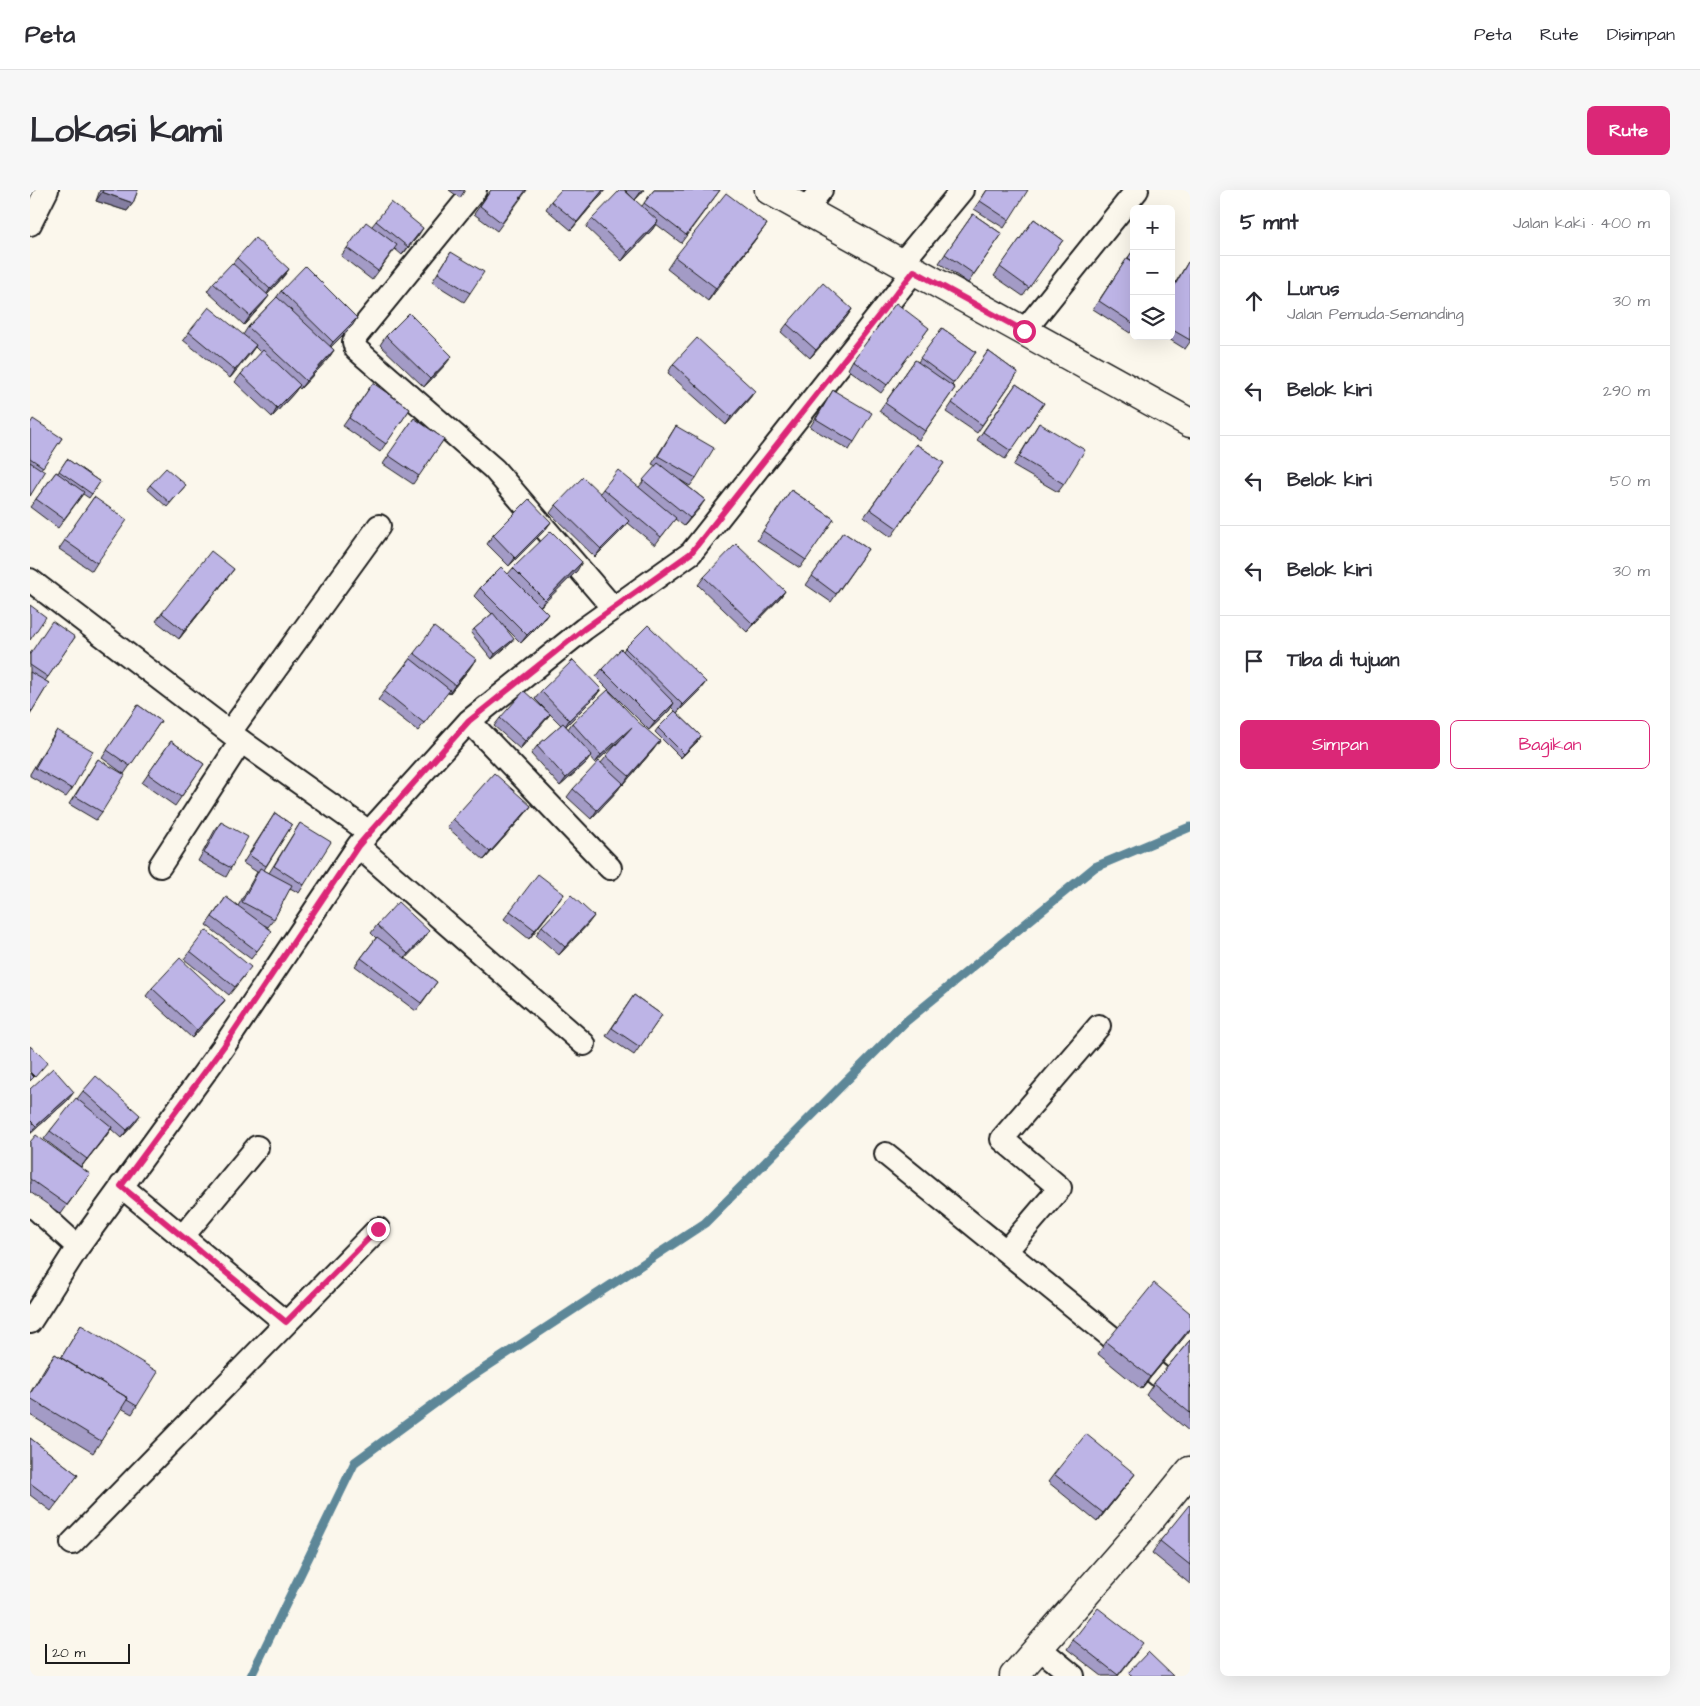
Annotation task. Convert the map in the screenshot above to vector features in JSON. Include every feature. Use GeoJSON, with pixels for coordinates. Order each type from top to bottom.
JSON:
{"type":"FeatureCollection","features":[{"type":"Feature","properties":{"kind":"main road"},"geometry":{"type":"LineString","coordinates":[[769,190],[813,200],[907,268],[1190,423]]}},
{"type":"Feature","properties":{"kind":"main road"},"geometry":{"type":"LineString","coordinates":[[1014,1676],[1150,1520],[1190,1471]]}},
{"type":"Feature","properties":{"kind":"street"},"geometry":{"type":"LineString","coordinates":[[30,224],[46,190]]}},
{"type":"Feature","properties":{"kind":"street"},"geometry":{"type":"LineString","coordinates":[[475,190],[357,335],[355,346],[356,349],[494,469],[613,608]]}},
{"type":"Feature","properties":{"kind":"street"},"geometry":{"type":"LineString","coordinates":[[30,1322],[78,1247],[224,1046],[364,839],[469,721],[584,629],[691,553],[907,268],[962,190]]}},
{"type":"Feature","properties":{"kind":"street"},"geometry":{"type":"LineString","coordinates":[[1024,331],[1137,190]]}},
{"type":"Feature","properties":{"kind":"street"},"geometry":{"type":"LineString","coordinates":[[160,866],[235,736],[379,526]]}},
{"type":"Feature","properties":{"kind":"street"},"geometry":{"type":"LineString","coordinates":[[30,580],[235,736],[364,839],[584,1044]]}},
{"type":"Feature","properties":{"kind":"street"},"geometry":{"type":"LineString","coordinates":[[469,721],[610,868]]}},
{"type":"Feature","properties":{"kind":"street"},"geometry":{"type":"LineString","coordinates":[[1006,1252],[1060,1188],[1002,1139],[1099,1026]]}},
{"type":"Feature","properties":{"kind":"street"},"geometry":{"type":"LineString","coordinates":[[183,1236],[257,1146]]}},
{"type":"Feature","properties":{"kind":"street"},"geometry":{"type":"LineString","coordinates":[[886,1154],[1190,1401]]}},
{"type":"Feature","properties":{"kind":"street"},"geometry":{"type":"LineString","coordinates":[[121,1186],[286,1322]]}},
{"type":"Feature","properties":{"kind":"street"},"geometry":{"type":"LineString","coordinates":[[30,1203],[78,1247]]}},
{"type":"Feature","properties":{"kind":"street"},"geometry":{"type":"LineString","coordinates":[[72,1543],[378,1229]]}},
{"type":"Feature","properties":{"kind":"street"},"geometry":{"type":"LineString","coordinates":[[1038,1647],[1073,1676]]}},
{"type":"Feature","properties":{"kind":"building"},"geometry":{"type":"Polygon","coordinates":[[[103,190],[138,190],[133,203],[102,192],[103,190]]]}},
{"type":"Feature","properties":{"kind":"building"},"geometry":{"type":"Polygon","coordinates":[[[491,190],[526,190],[502,223],[480,206],[491,190]]]}},
{"type":"Feature","properties":{"kind":"building"},"geometry":{"type":"Polygon","coordinates":[[[561,190],[603,190],[577,222],[551,201],[561,190]]]}},
{"type":"Feature","properties":{"kind":"building"},"geometry":{"type":"Polygon","coordinates":[[[620,190],[624,190],[658,221],[628,252],[592,219],[620,190]]]}},
{"type":"Feature","properties":{"kind":"building"},"geometry":{"type":"Polygon","coordinates":[[[654,190],[720,190],[686,235],[644,203],[654,190]]]}},
{"type":"Feature","properties":{"kind":"building"},"geometry":{"type":"Polygon","coordinates":[[[987,190],[1028,190],[1009,220],[980,201],[987,190]]]}},
{"type":"Feature","properties":{"kind":"building"},"geometry":{"type":"Polygon","coordinates":[[[726,193],[767,224],[716,288],[675,257],[726,193]]]}},
{"type":"Feature","properties":{"kind":"building"},"geometry":{"type":"Polygon","coordinates":[[[391,202],[423,228],[408,247],[376,221],[391,202]]]}},
{"type":"Feature","properties":{"kind":"building"},"geometry":{"type":"Polygon","coordinates":[[[973,214],[1002,234],[974,274],[945,254],[973,214]]]}},
{"type":"Feature","properties":{"kind":"building"},"geometry":{"type":"Polygon","coordinates":[[[1034,219],[1063,240],[1029,288],[1000,267],[1034,219]]]}},
{"type":"Feature","properties":{"kind":"building"},"geometry":{"type":"Polygon","coordinates":[[[366,222],[397,245],[378,271],[347,248],[366,222]]]}},
{"type":"Feature","properties":{"kind":"building"},"geometry":{"type":"Polygon","coordinates":[[[255,238],[289,269],[270,289],[237,258],[255,238]]]}},
{"type":"Feature","properties":{"kind":"building"},"geometry":{"type":"Polygon","coordinates":[[[451,252],[484,272],[470,293],[438,273],[451,252]]]}},
{"type":"Feature","properties":{"kind":"building"},"geometry":{"type":"Polygon","coordinates":[[[1127,258],[1130,260],[1130,321],[1099,301],[1127,258]]]}},
{"type":"Feature","properties":{"kind":"building"},"geometry":{"type":"Polygon","coordinates":[[[1188,262],[1190,263],[1190,340],[1175,331],[1175,285],[1188,262]]]}},
{"type":"Feature","properties":{"kind":"building"},"geometry":{"type":"Polygon","coordinates":[[[232,263],[269,296],[250,316],[213,283],[232,263]]]}},
{"type":"Feature","properties":{"kind":"building"},"geometry":{"type":"Polygon","coordinates":[[[305,266],[357,318],[333,342],[281,291],[305,266]]]}},
{"type":"Feature","properties":{"kind":"building"},"geometry":{"type":"Polygon","coordinates":[[[823,283],[852,309],[816,350],[787,324],[823,283]]]}},
{"type":"Feature","properties":{"kind":"building"},"geometry":{"type":"Polygon","coordinates":[[[277,297],[334,350],[306,381],[248,327],[277,297]]]}},
{"type":"Feature","properties":{"kind":"building"},"geometry":{"type":"Polygon","coordinates":[[[896,303],[929,328],[887,385],[853,360],[896,303]]]}},
{"type":"Feature","properties":{"kind":"building"},"geometry":{"type":"Polygon","coordinates":[[[209,307],[256,345],[235,370],[189,332],[209,307]]]}},
{"type":"Feature","properties":{"kind":"building"},"geometry":{"type":"Polygon","coordinates":[[[409,313],[452,356],[430,379],[386,336],[409,313]]]}},
{"type":"Feature","properties":{"kind":"building"},"geometry":{"type":"Polygon","coordinates":[[[942,328],[976,352],[954,383],[920,358],[942,328]]]}},
{"type":"Feature","properties":{"kind":"building"},"geometry":{"type":"Polygon","coordinates":[[[697,338],[755,391],[731,417],[673,364],[697,338]]]}},
{"type":"Feature","properties":{"kind":"building"},"geometry":{"type":"Polygon","coordinates":[[[263,350],[300,385],[277,408],[241,374],[263,350]]]}},
{"type":"Feature","properties":{"kind":"building"},"geometry":{"type":"Polygon","coordinates":[[[988,351],[1018,373],[982,425],[952,403],[988,351]]]}},
{"type":"Feature","properties":{"kind":"building"},"geometry":{"type":"Polygon","coordinates":[[[915,360],[955,388],[925,431],[885,403],[915,360]]]}},
{"type":"Feature","properties":{"kind":"building"},"geometry":{"type":"Polygon","coordinates":[[[373,383],[410,409],[386,444],[349,418],[373,383]]]}},
{"type":"Feature","properties":{"kind":"building"},"geometry":{"type":"Polygon","coordinates":[[[1016,384],[1044,403],[1011,451],[983,432],[1016,384]]]}},
{"type":"Feature","properties":{"kind":"building"},"geometry":{"type":"Polygon","coordinates":[[[833,390],[872,413],[854,442],[816,419],[833,390]]]}},
{"type":"Feature","properties":{"kind":"building"},"geometry":{"type":"Polygon","coordinates":[[[414,418],[444,439],[419,476],[388,455],[414,418]]]}},
{"type":"Feature","properties":{"kind":"building"},"geometry":{"type":"Polygon","coordinates":[[[33,419],[62,438],[43,467],[30,458],[30,424],[33,419]]]}},
{"type":"Feature","properties":{"kind":"building"},"geometry":{"type":"Polygon","coordinates":[[[1039,423],[1085,450],[1064,484],[1019,457],[1039,423]]]}},
{"type":"Feature","properties":{"kind":"building"},"geometry":{"type":"Polygon","coordinates":[[[676,426],[714,448],[696,478],[658,456],[676,426]]]}},
{"type":"Feature","properties":{"kind":"building"},"geometry":{"type":"Polygon","coordinates":[[[916,444],[944,463],[897,528],[870,509],[916,444]]]}},
{"type":"Feature","properties":{"kind":"building"},"geometry":{"type":"Polygon","coordinates":[[[67,459],[100,482],[92,494],[59,471],[67,459]]]}},
{"type":"Feature","properties":{"kind":"building"},"geometry":{"type":"Polygon","coordinates":[[[30,462],[45,472],[30,496],[30,462]]]}},
{"type":"Feature","properties":{"kind":"building"},"geometry":{"type":"Polygon","coordinates":[[[658,463],[705,500],[690,518],[643,480],[658,463]]]}},
{"type":"Feature","properties":{"kind":"building"},"geometry":{"type":"Polygon","coordinates":[[[166,468],[186,485],[170,503],[150,485],[166,468]]]}},
{"type":"Feature","properties":{"kind":"building"},"geometry":{"type":"Polygon","coordinates":[[[618,470],[676,518],[661,537],[603,489],[618,470]]]}},
{"type":"Feature","properties":{"kind":"building"},"geometry":{"type":"Polygon","coordinates":[[[56,472],[84,492],[64,519],[36,499],[56,472]]]}},
{"type":"Feature","properties":{"kind":"building"},"geometry":{"type":"Polygon","coordinates":[[[583,477],[629,521],[601,549],[556,505],[583,477]]]}},
{"type":"Feature","properties":{"kind":"building"},"geometry":{"type":"Polygon","coordinates":[[[791,490],[834,519],[806,560],[763,531],[791,490]]]}},
{"type":"Feature","properties":{"kind":"building"},"geometry":{"type":"Polygon","coordinates":[[[94,497],[127,520],[97,563],[64,540],[94,497]]]}},
{"type":"Feature","properties":{"kind":"building"},"geometry":{"type":"Polygon","coordinates":[[[529,499],[551,522],[515,558],[493,535],[529,499]]]}},
{"type":"Feature","properties":{"kind":"building"},"geometry":{"type":"Polygon","coordinates":[[[551,531],[582,562],[545,600],[513,568],[551,531]]]}},
{"type":"Feature","properties":{"kind":"building"},"geometry":{"type":"Polygon","coordinates":[[[843,532],[868,549],[836,594],[812,576],[843,532]]]}},
{"type":"Feature","properties":{"kind":"building"},"geometry":{"type":"Polygon","coordinates":[[[736,544],[785,591],[753,624],[704,577],[736,544]]]}},
{"type":"Feature","properties":{"kind":"building"},"geometry":{"type":"Polygon","coordinates":[[[211,551],[234,569],[184,631],[162,613],[211,551]]]}},
{"type":"Feature","properties":{"kind":"building"},"geometry":{"type":"Polygon","coordinates":[[[501,567],[548,614],[527,635],[480,588],[501,567]]]}},
{"type":"Feature","properties":{"kind":"building"},"geometry":{"type":"Polygon","coordinates":[[[30,605],[46,617],[30,640],[30,605]]]}},
{"type":"Feature","properties":{"kind":"building"},"geometry":{"type":"Polygon","coordinates":[[[493,613],[514,639],[495,654],[474,629],[493,613]]]}},
{"type":"Feature","properties":{"kind":"building"},"geometry":{"type":"Polygon","coordinates":[[[52,621],[75,637],[48,677],[30,665],[30,654],[52,621]]]}},
{"type":"Feature","properties":{"kind":"building"},"geometry":{"type":"Polygon","coordinates":[[[648,625],[706,682],[683,705],[625,648],[648,625]]]}},
{"type":"Feature","properties":{"kind":"building"},"geometry":{"type":"Polygon","coordinates":[[[434,627],[476,659],[455,685],[414,653],[434,627]]]}},
{"type":"Feature","properties":{"kind":"building"},"geometry":{"type":"Polygon","coordinates":[[[621,649],[674,703],[655,722],[602,669],[621,649]]]}},
{"type":"Feature","properties":{"kind":"building"},"geometry":{"type":"Polygon","coordinates":[[[411,659],[450,690],[424,723],[384,691],[411,659]]]}},
{"type":"Feature","properties":{"kind":"building"},"geometry":{"type":"Polygon","coordinates":[[[573,660],[601,689],[569,720],[541,691],[573,660]]]}},
{"type":"Feature","properties":{"kind":"building"},"geometry":{"type":"Polygon","coordinates":[[[30,672],[49,683],[32,711],[30,710],[30,672]]]}},
{"type":"Feature","properties":{"kind":"building"},"geometry":{"type":"Polygon","coordinates":[[[608,690],[637,721],[660,741],[629,776],[606,756],[632,727],[601,755],[572,723],[608,690]]]}},
{"type":"Feature","properties":{"kind":"building"},"geometry":{"type":"Polygon","coordinates":[[[524,691],[550,714],[525,741],[500,718],[524,691]]]}},
{"type":"Feature","properties":{"kind":"building"},"geometry":{"type":"Polygon","coordinates":[[[138,705],[161,721],[130,766],[107,750],[138,705]]]}},
{"type":"Feature","properties":{"kind":"building"},"geometry":{"type":"Polygon","coordinates":[[[675,711],[701,736],[684,754],[658,728],[675,711]]]}},
{"type":"Feature","properties":{"kind":"building"},"geometry":{"type":"Polygon","coordinates":[[[563,723],[592,755],[566,778],[537,746],[563,723]]]}},
{"type":"Feature","properties":{"kind":"building"},"geometry":{"type":"Polygon","coordinates":[[[57,730],[93,751],[72,789],[35,768],[57,730]]]}},
{"type":"Feature","properties":{"kind":"building"},"geometry":{"type":"Polygon","coordinates":[[[171,741],[204,764],[181,797],[148,774],[171,741]]]}},
{"type":"Feature","properties":{"kind":"building"},"geometry":{"type":"Polygon","coordinates":[[[98,759],[125,775],[102,812],[75,796],[98,759]]]}},
{"type":"Feature","properties":{"kind":"building"},"geometry":{"type":"Polygon","coordinates":[[[599,761],[623,783],[597,810],[573,789],[599,761]]]}},
{"type":"Feature","properties":{"kind":"building"},"geometry":{"type":"Polygon","coordinates":[[[494,773],[531,806],[490,852],[453,819],[494,773]]]}},
{"type":"Feature","properties":{"kind":"building"},"geometry":{"type":"Polygon","coordinates":[[[275,813],[292,825],[266,866],[249,855],[275,813]]]}},
{"type":"Feature","properties":{"kind":"building"},"geometry":{"type":"Polygon","coordinates":[[[221,822],[248,837],[231,868],[204,853],[221,822]]]}},
{"type":"Feature","properties":{"kind":"building"},"geometry":{"type":"Polygon","coordinates":[[[300,823],[331,842],[304,885],[274,866],[300,823]]]}},
{"type":"Feature","properties":{"kind":"building"},"geometry":{"type":"Polygon","coordinates":[[[260,868],[292,885],[274,919],[242,902],[260,868]]]}},
{"type":"Feature","properties":{"kind":"building"},"geometry":{"type":"Polygon","coordinates":[[[538,874],[564,894],[535,930],[510,911],[538,874]]]}},
{"type":"Feature","properties":{"kind":"building"},"geometry":{"type":"Polygon","coordinates":[[[571,895],[594,916],[565,947],[542,926],[571,895]]]}},
{"type":"Feature","properties":{"kind":"building"},"geometry":{"type":"Polygon","coordinates":[[[226,897],[272,931],[257,951],[212,917],[226,897]]]}},
{"type":"Feature","properties":{"kind":"building"},"geometry":{"type":"Polygon","coordinates":[[[398,902],[429,931],[408,954],[377,925],[398,902]]]}},
{"type":"Feature","properties":{"kind":"building"},"geometry":{"type":"Polygon","coordinates":[[[206,930],[251,967],[235,987],[190,951],[206,930]]]}},
{"type":"Feature","properties":{"kind":"building"},"geometry":{"type":"Polygon","coordinates":[[[377,937],[437,982],[421,1003],[361,958],[377,937]]]}},
{"type":"Feature","properties":{"kind":"building"},"geometry":{"type":"Polygon","coordinates":[[[180,958],[225,1000],[197,1030],[152,988],[180,958]]]}},
{"type":"Feature","properties":{"kind":"building"},"geometry":{"type":"Polygon","coordinates":[[[634,995],[662,1015],[640,1047],[612,1028],[634,995]]]}},
{"type":"Feature","properties":{"kind":"building"},"geometry":{"type":"Polygon","coordinates":[[[30,1046],[48,1062],[35,1077],[30,1072],[30,1046]]]}},
{"type":"Feature","properties":{"kind":"building"},"geometry":{"type":"Polygon","coordinates":[[[53,1068],[74,1092],[36,1126],[30,1120],[30,1089],[53,1068]]]}},
{"type":"Feature","properties":{"kind":"building"},"geometry":{"type":"Polygon","coordinates":[[[30,1073],[34,1077],[30,1081],[30,1073]]]}},
{"type":"Feature","properties":{"kind":"building"},"geometry":{"type":"Polygon","coordinates":[[[96,1076],[140,1115],[127,1130],[83,1091],[96,1076]]]}},
{"type":"Feature","properties":{"kind":"building"},"geometry":{"type":"Polygon","coordinates":[[[76,1098],[112,1127],[87,1159],[50,1131],[76,1098]]]}},
{"type":"Feature","properties":{"kind":"building"},"geometry":{"type":"Polygon","coordinates":[[[36,1135],[90,1174],[67,1205],[30,1179],[30,1142],[36,1135]]]}},
{"type":"Feature","properties":{"kind":"building"},"geometry":{"type":"Polygon","coordinates":[[[1154,1283],[1190,1313],[1190,1328],[1150,1377],[1106,1342],[1154,1283]]]}},
{"type":"Feature","properties":{"kind":"building"},"geometry":{"type":"Polygon","coordinates":[[[81,1325],[158,1372],[137,1406],[127,1400],[128,1398],[61,1358],[81,1325]]]}},
{"type":"Feature","properties":{"kind":"building"},"geometry":{"type":"Polygon","coordinates":[[[1190,1340],[1190,1413],[1154,1383],[1190,1340]]]}},
{"type":"Feature","properties":{"kind":"building"},"geometry":{"type":"Polygon","coordinates":[[[55,1354],[128,1398],[101,1441],[30,1398],[30,1394],[55,1354]]]}},
{"type":"Feature","properties":{"kind":"building"},"geometry":{"type":"Polygon","coordinates":[[[1086,1434],[1135,1474],[1103,1513],[1054,1474],[1086,1434]]]}},
{"type":"Feature","properties":{"kind":"building"},"geometry":{"type":"Polygon","coordinates":[[[30,1438],[78,1475],[57,1503],[30,1483],[30,1438]]]}},
{"type":"Feature","properties":{"kind":"building"},"geometry":{"type":"Polygon","coordinates":[[[1190,1506],[1190,1565],[1160,1541],[1190,1506]]]}},
{"type":"Feature","properties":{"kind":"building"},"geometry":{"type":"Polygon","coordinates":[[[1098,1608],[1143,1643],[1118,1675],[1073,1640],[1098,1608]]]}},
{"type":"Feature","properties":{"kind":"building"},"geometry":{"type":"Polygon","coordinates":[[[1148,1652],[1173,1676],[1131,1676],[1128,1673],[1148,1652]]]}},
{"type":"Feature","properties":{"kind":"waterway"},"geometry":{"type":"LineString","coordinates":[[251,1676],[355,1462],[468,1379],[705,1223],[904,1023],[1095,867],[1190,827]]}},
{"type":"Feature","properties":{"kind":"route"},"geometry":{"type":"LineString","coordinates":[[378,1229],[286,1322],[121,1186],[224,1046],[358,846],[370,832],[469,721],[584,629],[691,553],[914,271],[1024,331]]}}]}
